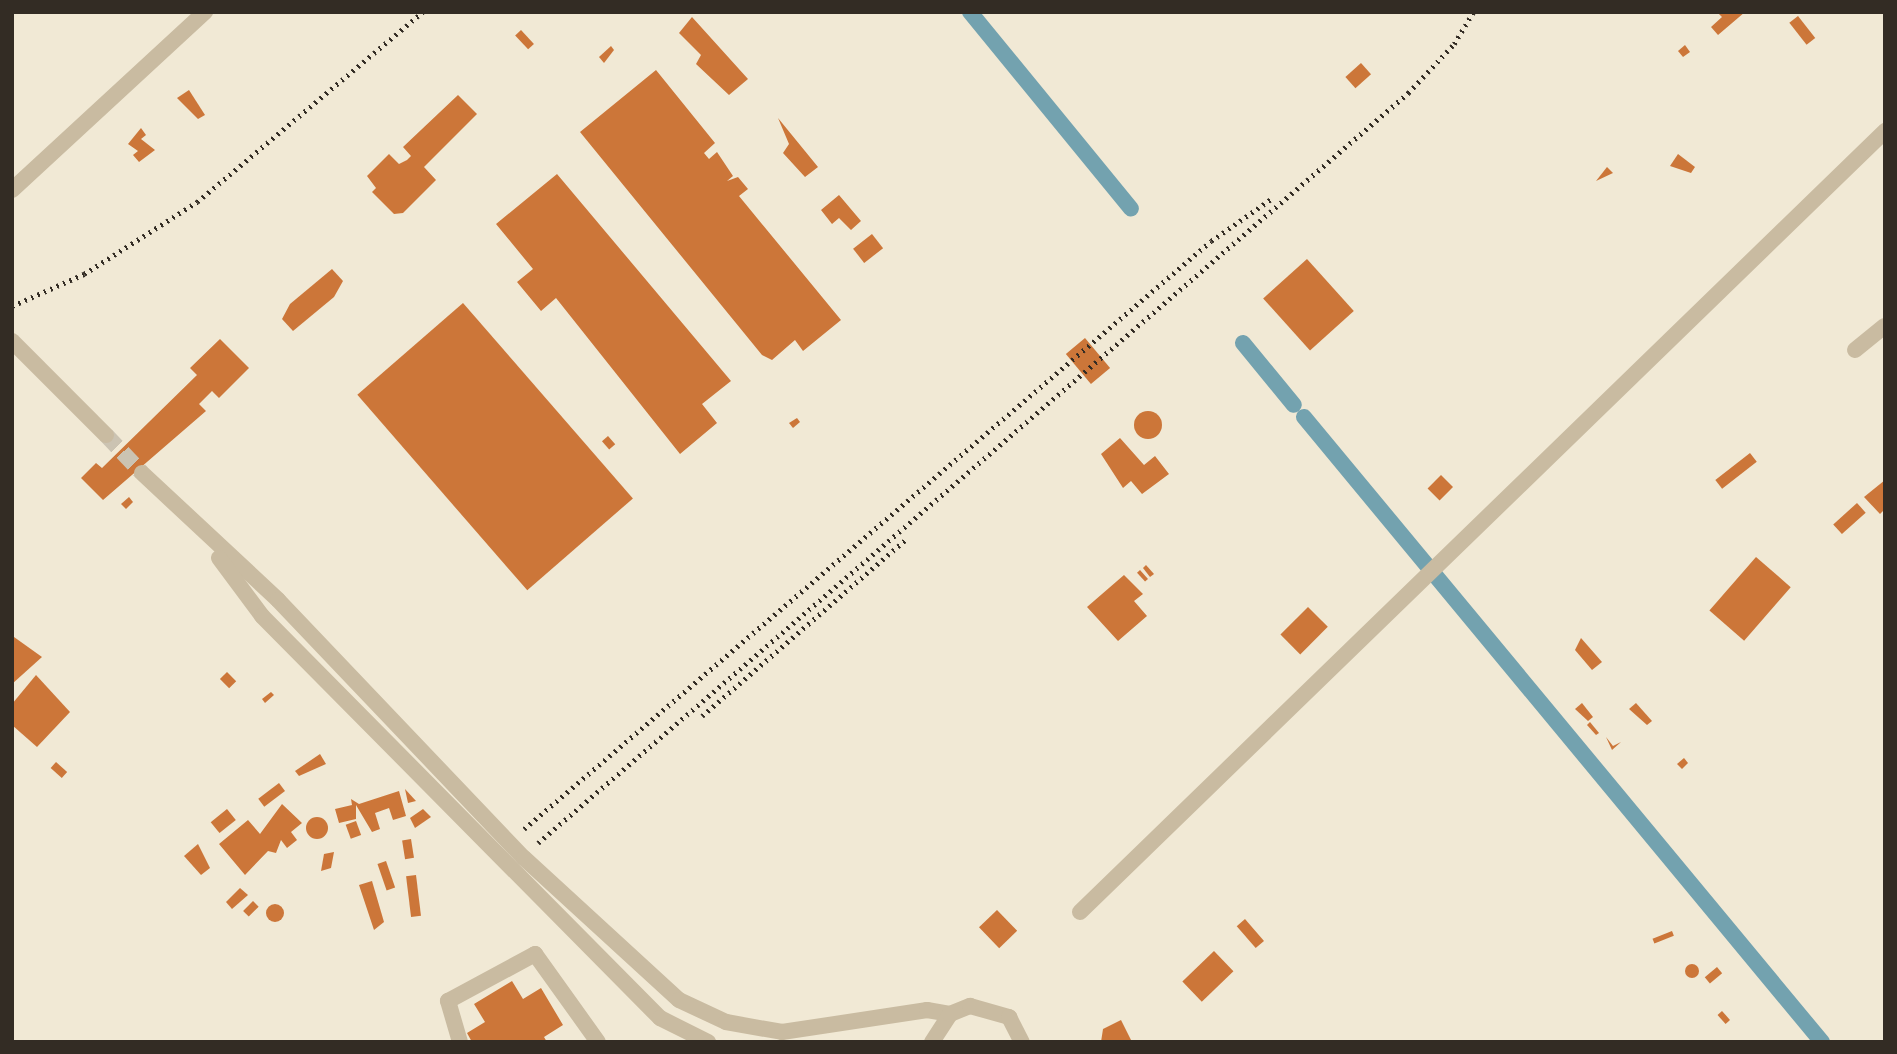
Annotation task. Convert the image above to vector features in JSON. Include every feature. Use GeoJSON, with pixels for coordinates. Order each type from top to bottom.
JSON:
{"type":"FeatureCollection","features":[{"type":"Feature","properties":{"kind":"street"},"geometry":{"type":"LineString","coordinates":[[12,190],[205,12]]}},
{"type":"Feature","properties":{"kind":"street"},"geometry":{"type":"LineString","coordinates":[[1080,912],[1885,131]]}},
{"type":"Feature","properties":{"kind":"street"},"geometry":{"type":"LineString","coordinates":[[1855,350],[1881,335]]}},
{"type":"Feature","properties":{"kind":"street"},"geometry":{"type":"LineString","coordinates":[[12,341],[106,435]]}},
{"type":"Feature","properties":{"kind":"street"},"geometry":{"type":"LineString","coordinates":[[142,473],[203,536],[278,600],[524,858],[679,1000],[726,1022],[782,1032],[927,1010],[950,1014],[970,1006],[991,1007],[1024,1039]]}},
{"type":"Feature","properties":{"kind":"street"},"geometry":{"type":"LineString","coordinates":[[203,536],[262,616],[493,852],[660,1018],[708,1042]]}},
{"type":"Feature","properties":{"kind":"street"},"geometry":{"type":"LineString","coordinates":[[460,1042],[448,1002],[535,954],[598,1042]]}},
{"type":"Feature","properties":{"kind":"street"},"geometry":{"type":"LineString","coordinates":[[932,1042],[950,1014]]}},
{"type":"Feature","properties":{"kind":"building"},"geometry":{"type":"Polygon","coordinates":[[[1717,12],[1745,12],[1718,35],[1711,27],[1722,17],[1717,12]]]}},
{"type":"Feature","properties":{"kind":"building"},"geometry":{"type":"Polygon","coordinates":[[[1798,16],[1815,38],[1807,45],[1789,23],[1798,16]]]}},
{"type":"Feature","properties":{"kind":"building"},"geometry":{"type":"Polygon","coordinates":[[[692,17],[748,79],[729,95],[696,64],[701,55],[679,33],[692,17]]]}},
{"type":"Feature","properties":{"kind":"building"},"geometry":{"type":"Polygon","coordinates":[[[521,30],[534,44],[528,49],[515,35],[521,30]]]}},
{"type":"Feature","properties":{"kind":"building"},"geometry":{"type":"Polygon","coordinates":[[[1685,45],[1690,52],[1683,57],[1678,51],[1685,45]]]}},
{"type":"Feature","properties":{"kind":"building"},"geometry":{"type":"Polygon","coordinates":[[[611,46],[614,50],[604,63],[599,57],[611,46]]]}},
{"type":"Feature","properties":{"kind":"building"},"geometry":{"type":"Polygon","coordinates":[[[1361,63],[1371,74],[1355,88],[1345,77],[1361,63]]]}},
{"type":"Feature","properties":{"kind":"building"},"geometry":{"type":"Polygon","coordinates":[[[656,70],[715,143],[704,153],[709,159],[717,152],[733,176],[727,181],[738,177],[748,189],[739,196],[841,320],[803,351],[795,340],[772,360],[762,355],[580,132],[656,70]]]}},
{"type":"Feature","properties":{"kind":"building"},"geometry":{"type":"Polygon","coordinates":[[[189,90],[205,115],[198,119],[177,98],[189,90]]]}},
{"type":"Feature","properties":{"kind":"building"},"geometry":{"type":"Polygon","coordinates":[[[458,95],[477,114],[424,167],[436,180],[403,213],[394,214],[372,192],[376,188],[367,176],[389,154],[399,164],[407,160],[411,156],[403,147],[458,95]]]}},
{"type":"Feature","properties":{"kind":"building"},"geometry":{"type":"Polygon","coordinates":[[[778,118],[818,167],[805,177],[783,153],[789,144],[778,118]]]}},
{"type":"Feature","properties":{"kind":"building"},"geometry":{"type":"Polygon","coordinates":[[[141,128],[146,135],[141,139],[155,150],[139,162],[133,155],[138,151],[128,144],[141,128]]]}},
{"type":"Feature","properties":{"kind":"building"},"geometry":{"type":"Polygon","coordinates":[[[1678,154],[1695,167],[1691,173],[1670,166],[1678,154]]]}},
{"type":"Feature","properties":{"kind":"building"},"geometry":{"type":"Polygon","coordinates":[[[1607,167],[1613,173],[1596,181],[1607,167]]]}},
{"type":"Feature","properties":{"kind":"building"},"geometry":{"type":"Polygon","coordinates":[[[557,174],[731,381],[702,404],[717,423],[680,454],[556,298],[541,311],[517,282],[533,269],[496,224],[557,174]]]}},
{"type":"Feature","properties":{"kind":"building"},"geometry":{"type":"Polygon","coordinates":[[[839,195],[861,221],[851,230],[839,218],[832,224],[821,210],[839,195]]]}},
{"type":"Feature","properties":{"kind":"building"},"geometry":{"type":"Polygon","coordinates":[[[872,234],[883,248],[864,263],[853,249],[872,234]]]}},
{"type":"Feature","properties":{"kind":"building"},"geometry":{"type":"Polygon","coordinates":[[[1307,259],[1354,311],[1310,350],[1263,298],[1307,259]]]}},
{"type":"Feature","properties":{"kind":"building"},"geometry":{"type":"Polygon","coordinates":[[[332,269],[343,281],[334,297],[293,331],[282,319],[290,304],[332,269]]]}},
{"type":"Feature","properties":{"kind":"building"},"geometry":{"type":"Polygon","coordinates":[[[463,303],[633,498],[527,590],[357,395],[463,303]]]}},
{"type":"Feature","properties":{"kind":"building"},"geometry":{"type":"Polygon","coordinates":[[[1085,338],[1110,368],[1091,384],[1066,354],[1085,338]]]}},
{"type":"Feature","properties":{"kind":"building"},"geometry":{"type":"Polygon","coordinates":[[[220,339],[249,368],[219,398],[212,391],[199,404],[206,411],[103,500],[81,478],[96,463],[102,468],[197,375],[190,368],[220,339]]]}},
{"type":"Feature","properties":{"kind":"building"},"geometry":{"type":"Polygon","coordinates":[[[1148,411],[1158,415],[1162,425],[1158,435],[1148,439],[1138,435],[1134,425],[1138,415],[1148,411]]]}},
{"type":"Feature","properties":{"kind":"building"},"geometry":{"type":"Polygon","coordinates":[[[797,418],[800,422],[793,428],[789,423],[797,418]]]}},
{"type":"Feature","properties":{"kind":"building"},"geometry":{"type":"Polygon","coordinates":[[[608,436],[615,444],[609,450],[602,441],[608,436]]]}},
{"type":"Feature","properties":{"kind":"building"},"geometry":{"type":"Polygon","coordinates":[[[1120,438],[1144,465],[1155,456],[1169,474],[1142,494],[1131,481],[1123,488],[1101,454],[1120,438]]]}},
{"type":"Feature","properties":{"kind":"building"},"geometry":{"type":"Polygon","coordinates":[[[1750,453],[1757,462],[1722,489],[1715,480],[1750,453]]]}},
{"type":"Feature","properties":{"kind":"building"},"geometry":{"type":"Polygon","coordinates":[[[1441,475],[1453,487],[1440,500],[1428,488],[1441,475]]]}},
{"type":"Feature","properties":{"kind":"building"},"geometry":{"type":"Polygon","coordinates":[[[1885,480],[1885,509],[1880,514],[1864,497],[1885,480]]]}},
{"type":"Feature","properties":{"kind":"building"},"geometry":{"type":"Polygon","coordinates":[[[129,497],[133,502],[126,509],[121,504],[129,497]]]}},
{"type":"Feature","properties":{"kind":"building"},"geometry":{"type":"Polygon","coordinates":[[[1857,503],[1866,513],[1842,534],[1833,524],[1857,503]]]}},
{"type":"Feature","properties":{"kind":"building"},"geometry":{"type":"Polygon","coordinates":[[[1756,557],[1791,587],[1744,641],[1709,611],[1756,557]]]}},
{"type":"Feature","properties":{"kind":"building"},"geometry":{"type":"Polygon","coordinates":[[[1146,565],[1154,574],[1150,577],[1143,568],[1146,565]]]}},
{"type":"Feature","properties":{"kind":"building"},"geometry":{"type":"Polygon","coordinates":[[[1140,570],[1148,579],[1145,582],[1137,573],[1140,570]]]}},
{"type":"Feature","properties":{"kind":"building"},"geometry":{"type":"Polygon","coordinates":[[[1124,575],[1143,594],[1134,601],[1147,616],[1118,641],[1087,607],[1124,575]]]}},
{"type":"Feature","properties":{"kind":"building"},"geometry":{"type":"Polygon","coordinates":[[[1308,607],[1328,627],[1300,654],[1280,635],[1308,607]]]}},
{"type":"Feature","properties":{"kind":"building"},"geometry":{"type":"Polygon","coordinates":[[[14,637],[42,657],[12,684],[12,639],[14,637]]]}},
{"type":"Feature","properties":{"kind":"building"},"geometry":{"type":"Polygon","coordinates":[[[1581,638],[1602,662],[1592,670],[1575,650],[1581,638]]]}},
{"type":"Feature","properties":{"kind":"building"},"geometry":{"type":"Polygon","coordinates":[[[227,672],[236,681],[229,688],[220,679],[227,672]]]}},
{"type":"Feature","properties":{"kind":"building"},"geometry":{"type":"Polygon","coordinates":[[[36,675],[70,712],[37,747],[12,725],[12,704],[36,675]]]}},
{"type":"Feature","properties":{"kind":"building"},"geometry":{"type":"Polygon","coordinates":[[[271,692],[274,695],[265,703],[262,699],[271,692]]]}},
{"type":"Feature","properties":{"kind":"building"},"geometry":{"type":"Polygon","coordinates":[[[1582,703],[1593,717],[1588,721],[1575,709],[1582,703]]]}},
{"type":"Feature","properties":{"kind":"building"},"geometry":{"type":"Polygon","coordinates":[[[1636,703],[1652,721],[1647,725],[1629,709],[1636,703]]]}},
{"type":"Feature","properties":{"kind":"building"},"geometry":{"type":"Polygon","coordinates":[[[1590,722],[1599,733],[1596,735],[1587,725],[1590,722]]]}},
{"type":"Feature","properties":{"kind":"building"},"geometry":{"type":"Polygon","coordinates":[[[1606,737],[1613,746],[1621,742],[1612,750],[1606,737]]]}},
{"type":"Feature","properties":{"kind":"building"},"geometry":{"type":"Polygon","coordinates":[[[320,754],[326,764],[299,776],[295,771],[320,754]]]}},
{"type":"Feature","properties":{"kind":"building"},"geometry":{"type":"Polygon","coordinates":[[[1684,758],[1688,763],[1682,769],[1677,764],[1684,758]]]}},
{"type":"Feature","properties":{"kind":"building"},"geometry":{"type":"Polygon","coordinates":[[[56,762],[67,772],[62,778],[51,768],[56,762]]]}},
{"type":"Feature","properties":{"kind":"building"},"geometry":{"type":"Polygon","coordinates":[[[279,783],[285,791],[264,807],[258,799],[279,783]]]}},
{"type":"Feature","properties":{"kind":"building"},"geometry":{"type":"Polygon","coordinates":[[[405,789],[416,801],[408,803],[405,789]]]}},
{"type":"Feature","properties":{"kind":"building"},"geometry":{"type":"Polygon","coordinates":[[[399,791],[406,816],[393,820],[389,808],[375,813],[380,829],[372,832],[356,805],[356,819],[339,823],[335,809],[352,805],[351,799],[359,804],[399,791]]]}},
{"type":"Feature","properties":{"kind":"building"},"geometry":{"type":"Polygon","coordinates":[[[282,804],[302,823],[291,832],[297,840],[287,848],[281,840],[276,853],[268,851],[245,875],[219,844],[248,820],[260,834],[282,804]]]}},
{"type":"Feature","properties":{"kind":"building"},"geometry":{"type":"Polygon","coordinates":[[[227,809],[236,820],[219,833],[211,822],[227,809]]]}},
{"type":"Feature","properties":{"kind":"building"},"geometry":{"type":"Polygon","coordinates":[[[423,809],[431,817],[415,828],[410,818],[423,809]]]}},
{"type":"Feature","properties":{"kind":"building"},"geometry":{"type":"Polygon","coordinates":[[[313,817],[321,817],[328,824],[328,832],[321,839],[313,839],[306,832],[306,824],[313,817]]]}},
{"type":"Feature","properties":{"kind":"building"},"geometry":{"type":"Polygon","coordinates":[[[356,821],[361,835],[351,839],[346,825],[356,821]]]}},
{"type":"Feature","properties":{"kind":"building"},"geometry":{"type":"Polygon","coordinates":[[[411,839],[414,858],[405,859],[402,840],[411,839]]]}},
{"type":"Feature","properties":{"kind":"building"},"geometry":{"type":"Polygon","coordinates":[[[198,844],[210,868],[201,875],[184,856],[198,844]]]}},
{"type":"Feature","properties":{"kind":"building"},"geometry":{"type":"Polygon","coordinates":[[[334,852],[331,868],[321,871],[324,854],[334,852]]]}},
{"type":"Feature","properties":{"kind":"building"},"geometry":{"type":"Polygon","coordinates":[[[386,861],[395,887],[387,890],[377,864],[386,861]]]}},
{"type":"Feature","properties":{"kind":"building"},"geometry":{"type":"Polygon","coordinates":[[[416,875],[421,916],[411,917],[406,876],[416,875]]]}},
{"type":"Feature","properties":{"kind":"building"},"geometry":{"type":"Polygon","coordinates":[[[372,881],[384,922],[374,930],[359,885],[372,881]]]}},
{"type":"Feature","properties":{"kind":"building"},"geometry":{"type":"Polygon","coordinates":[[[240,888],[248,895],[232,909],[226,902],[240,888]]]}},
{"type":"Feature","properties":{"kind":"building"},"geometry":{"type":"Polygon","coordinates":[[[253,901],[259,907],[249,917],[243,911],[253,901]]]}},
{"type":"Feature","properties":{"kind":"building"},"geometry":{"type":"Polygon","coordinates":[[[271,904],[279,904],[284,913],[282,920],[271,922],[266,917],[266,909],[271,904]]]}},
{"type":"Feature","properties":{"kind":"building"},"geometry":{"type":"Polygon","coordinates":[[[997,910],[1017,931],[999,948],[979,927],[997,910]]]}},
{"type":"Feature","properties":{"kind":"building"},"geometry":{"type":"Polygon","coordinates":[[[1245,919],[1264,941],[1256,948],[1237,926],[1245,919]]]}},
{"type":"Feature","properties":{"kind":"building"},"geometry":{"type":"Polygon","coordinates":[[[1672,931],[1674,936],[1654,944],[1653,939],[1672,931]]]}},
{"type":"Feature","properties":{"kind":"building"},"geometry":{"type":"Polygon","coordinates":[[[1214,951],[1233,971],[1202,1002],[1182,982],[1214,951]]]}},
{"type":"Feature","properties":{"kind":"building"},"geometry":{"type":"Polygon","coordinates":[[[1689,964],[1695,964],[1699,971],[1695,978],[1689,978],[1685,974],[1685,968],[1689,964]]]}},
{"type":"Feature","properties":{"kind":"building"},"geometry":{"type":"Polygon","coordinates":[[[1717,967],[1722,973],[1710,983],[1705,977],[1717,967]]]}},
{"type":"Feature","properties":{"kind":"building"},"geometry":{"type":"Polygon","coordinates":[[[512,981],[523,999],[541,988],[563,1025],[544,1037],[547,1042],[472,1042],[467,1033],[485,1022],[474,1004],[512,981]]]}},
{"type":"Feature","properties":{"kind":"building"},"geometry":{"type":"Polygon","coordinates":[[[1722,1011],[1730,1020],[1726,1024],[1718,1015],[1722,1011]]]}},
{"type":"Feature","properties":{"kind":"building"},"geometry":{"type":"Polygon","coordinates":[[[1121,1020],[1132,1042],[1101,1042],[1103,1029],[1121,1020]]]}},
{"type":"Feature","properties":{"kind":"waterway"},"geometry":{"type":"LineString","coordinates":[[970,12],[1131,209]]}},
{"type":"Feature","properties":{"kind":"waterway"},"geometry":{"type":"LineString","coordinates":[[1243,343],[1294,405]]}},
{"type":"Feature","properties":{"kind":"waterway"},"geometry":{"type":"LineString","coordinates":[[1304,417],[1822,1042]]}},
{"type":"Feature","properties":{"kind":"tunnel"},"geometry":{"type":"LineString","coordinates":[[106,435],[142,473]]}},
{"type":"Feature","properties":{"kind":"railway"},"geometry":{"type":"LineString","coordinates":[[12,306],[84,274],[197,202],[423,12]]}},
{"type":"Feature","properties":{"kind":"railway"},"geometry":{"type":"LineString","coordinates":[[538,843],[1408,93],[1454,44],[1473,12]]}},
{"type":"Feature","properties":{"kind":"railway"},"geometry":{"type":"LineString","coordinates":[[524,829],[1211,241],[1271,199]]}},
{"type":"Feature","properties":{"kind":"railway"},"geometry":{"type":"LineString","coordinates":[[702,716],[906,539]]}}]}
